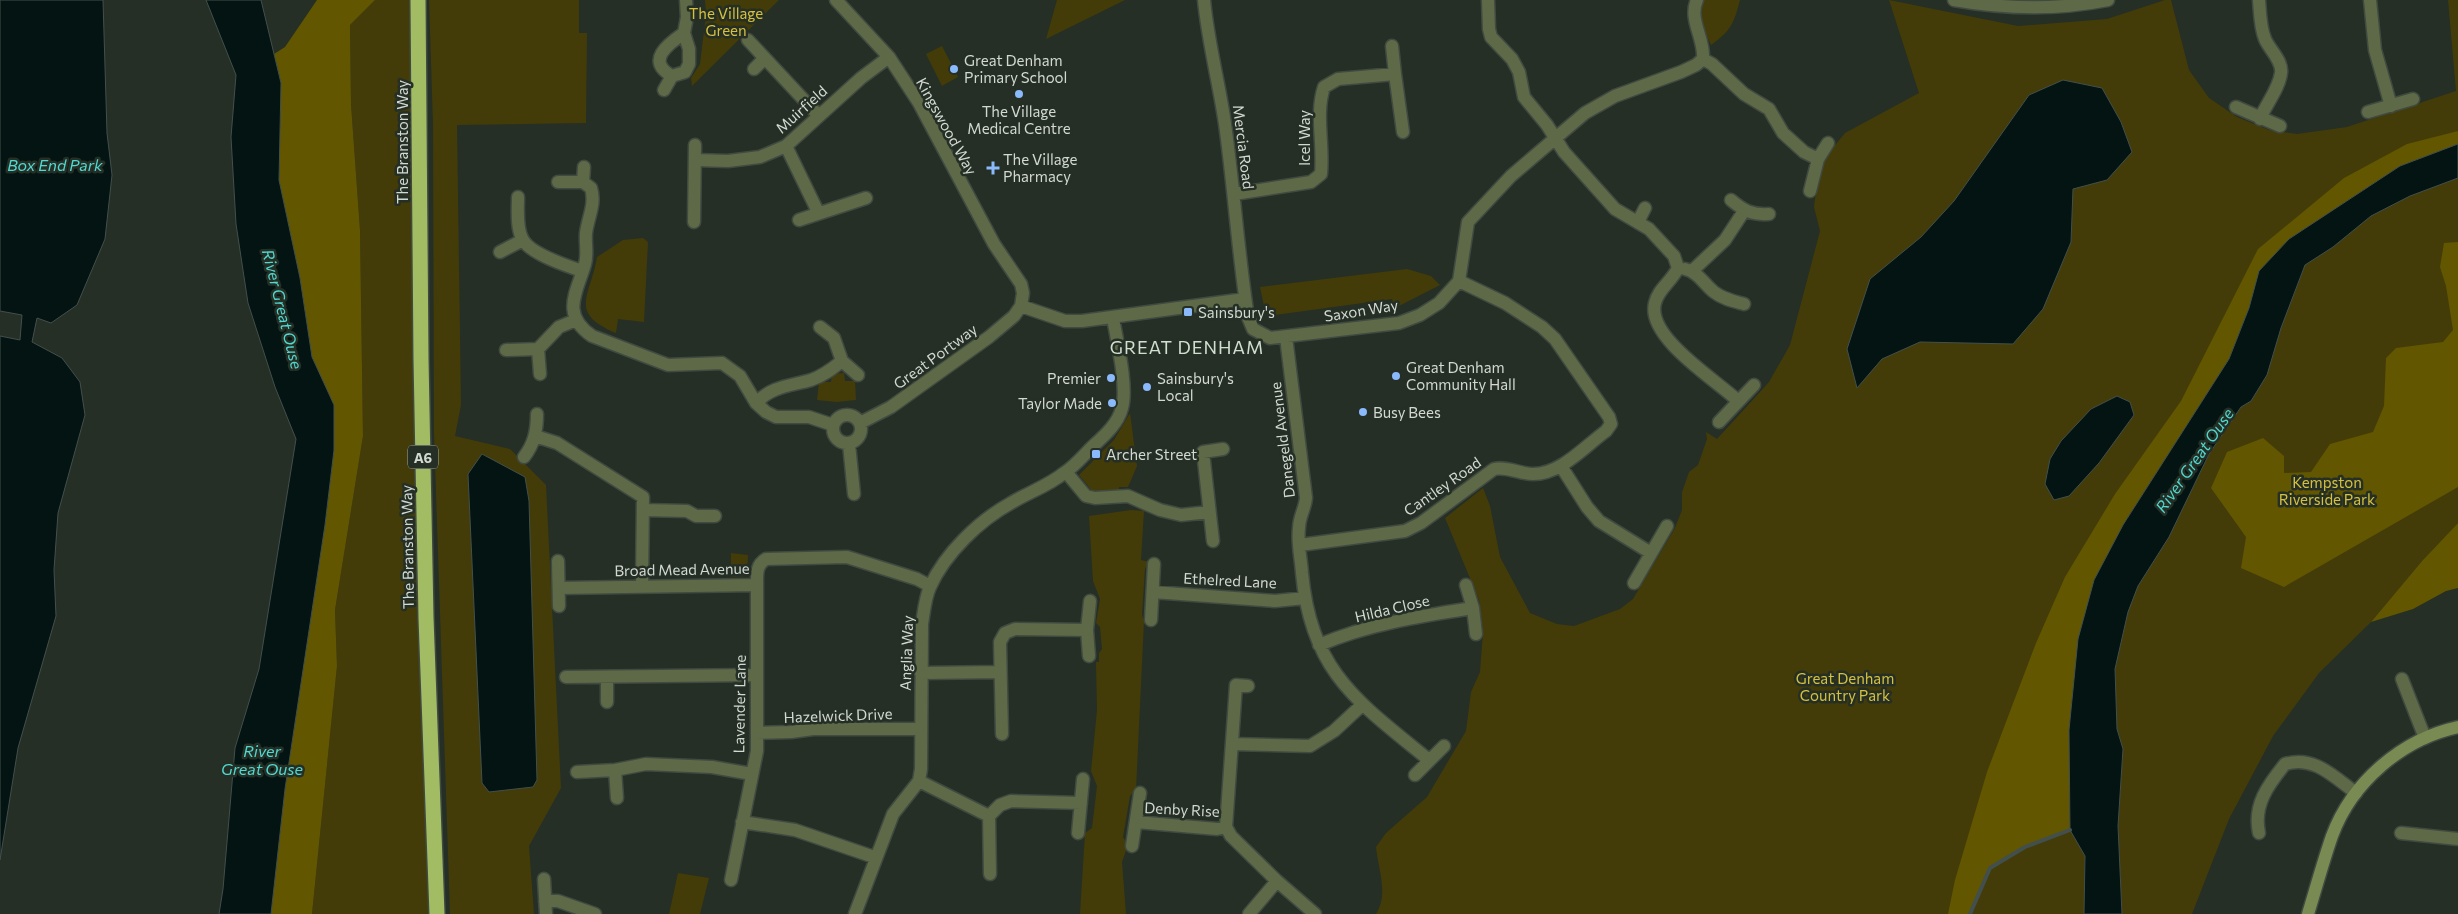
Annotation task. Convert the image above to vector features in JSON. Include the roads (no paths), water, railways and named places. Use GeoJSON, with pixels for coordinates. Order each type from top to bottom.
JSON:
{"type":"FeatureCollection","features":[{"type":"Feature","properties":{"kind":"highway","name":"The Branston Way"},"geometry":{"type":"LineString","coordinates":[[418,0],[421,359],[426,598],[437,914]]}},
{"type":"Feature","properties":{"kind":"street"},"geometry":{"type":"LineString","coordinates":[[664,90],[672,76],[685,72],[689,64],[689,49],[684,33],[687,17],[686,0]]}},
{"type":"Feature","properties":{"kind":"street","name":"Kingswood Way"},"geometry":{"type":"LineString","coordinates":[[836,0],[889,57],[919,103],[994,244],[1021,284],[1023,294],[1021,306]]}},
{"type":"Feature","properties":{"kind":"street","name":"Mercia Road"},"geometry":{"type":"LineString","coordinates":[[1204,0],[1206,24],[1214,57],[1225,122],[1245,299]]}},
{"type":"Feature","properties":{"kind":"street"},"geometry":{"type":"LineString","coordinates":[[1488,0],[1488,29],[1491,37],[1512,59],[1519,72],[1524,97],[1547,125],[1564,152],[1615,210],[1649,229],[1674,256],[1678,268],[1672,280],[1657,298],[1654,306],[1655,318],[1674,346],[1737,400]]}},
{"type":"Feature","properties":{"kind":"street"},"geometry":{"type":"LineString","coordinates":[[1459,281],[1463,264],[1464,234],[1472,215],[1510,176],[1585,113],[1615,96],[1681,72],[1696,65],[1703,59],[1704,50],[1694,16],[1697,0]]}},
{"type":"Feature","properties":{"kind":"street"},"geometry":{"type":"LineString","coordinates":[[1954,0],[2017,7],[2064,7],[2108,0]]}},
{"type":"Feature","properties":{"kind":"street"},"geometry":{"type":"LineString","coordinates":[[2258,0],[2264,37],[2280,62],[2282,71],[2260,119]]}},
{"type":"Feature","properties":{"kind":"street"},"geometry":{"type":"LineString","coordinates":[[2370,0],[2375,50],[2391,106]]}},
{"type":"Feature","properties":{"kind":"street"},"geometry":{"type":"LineString","coordinates":[[672,76],[663,71],[659,62],[661,53],[684,33]]}},
{"type":"Feature","properties":{"kind":"street"},"geometry":{"type":"LineString","coordinates":[[748,40],[818,115]]}},
{"type":"Feature","properties":{"kind":"street"},"geometry":{"type":"LineString","coordinates":[[1392,46],[1403,132]]}},
{"type":"Feature","properties":{"kind":"street","name":"Muirfield"},"geometry":{"type":"LineString","coordinates":[[694,160],[728,161],[760,157],[786,146],[801,134],[818,115],[889,57]]}},
{"type":"Feature","properties":{"kind":"street"},"geometry":{"type":"LineString","coordinates":[[754,69],[764,59]]}},
{"type":"Feature","properties":{"kind":"street"},"geometry":{"type":"LineString","coordinates":[[1703,59],[1712,64],[1744,94],[1769,109],[1782,134],[1804,152],[1818,159]]}},
{"type":"Feature","properties":{"kind":"street","name":"Icel Way"},"geometry":{"type":"LineString","coordinates":[[1234,194],[1311,182],[1320,174],[1322,158],[1320,99],[1324,86],[1338,79],[1395,74]]}},
{"type":"Feature","properties":{"kind":"street"},"geometry":{"type":"LineString","coordinates":[[2368,112],[2413,99]]}},
{"type":"Feature","properties":{"kind":"street"},"geometry":{"type":"LineString","coordinates":[[2236,108],[2280,126]]}},
{"type":"Feature","properties":{"kind":"street"},"geometry":{"type":"LineString","coordinates":[[1810,191],[1818,159],[1828,143]]}},
{"type":"Feature","properties":{"kind":"street"},"geometry":{"type":"LineString","coordinates":[[694,222],[695,144]]}},
{"type":"Feature","properties":{"kind":"street"},"geometry":{"type":"LineString","coordinates":[[786,146],[818,212]]}},
{"type":"Feature","properties":{"kind":"street"},"geometry":{"type":"LineString","coordinates":[[583,182],[584,167]]}},
{"type":"Feature","properties":{"kind":"street"},"geometry":{"type":"LineString","coordinates":[[558,182],[583,182],[592,188],[594,197],[586,231],[586,255],[574,292],[576,320],[582,329],[592,336],[668,365],[722,363],[740,376],[756,403],[766,412],[776,417],[809,417],[833,425]]}},
{"type":"Feature","properties":{"kind":"street"},"geometry":{"type":"LineString","coordinates":[[518,197],[519,228],[523,240],[532,249],[582,271]]}},
{"type":"Feature","properties":{"kind":"street"},"geometry":{"type":"LineString","coordinates":[[799,220],[818,212],[866,198]]}},
{"type":"Feature","properties":{"kind":"street"},"geometry":{"type":"LineString","coordinates":[[1731,200],[1744,211],[1757,215],[1769,214]]}},
{"type":"Feature","properties":{"kind":"street"},"geometry":{"type":"LineString","coordinates":[[1638,222],[1645,208]]}},
{"type":"Feature","properties":{"kind":"street"},"geometry":{"type":"LineString","coordinates":[[1692,271],[1725,240],[1744,211]]}},
{"type":"Feature","properties":{"kind":"street"},"geometry":{"type":"LineString","coordinates":[[500,252],[523,240]]}},
{"type":"Feature","properties":{"kind":"street"},"geometry":{"type":"LineString","coordinates":[[1678,268],[1692,271],[1724,299],[1744,304]]}},
{"type":"Feature","properties":{"kind":"street","name":"Saxon Way"},"geometry":{"type":"LineString","coordinates":[[1245,299],[1248,317],[1253,329],[1270,338],[1286,337],[1399,323],[1420,315],[1439,303],[1459,281]]}},
{"type":"Feature","properties":{"kind":"street","name":"Cantley Road"},"geometry":{"type":"LineString","coordinates":[[1300,545],[1405,531],[1421,523],[1494,469],[1501,467],[1530,474],[1544,474],[1561,466],[1606,431],[1611,424],[1555,339],[1542,327],[1505,303],[1459,281]]}},
{"type":"Feature","properties":{"kind":"street"},"geometry":{"type":"LineString","coordinates":[[1021,306],[1065,321],[1113,318],[1245,299]]}},
{"type":"Feature","properties":{"kind":"street","name":"Great Portway"},"geometry":{"type":"LineString","coordinates":[[860,423],[891,408],[989,337],[1014,316],[1021,306]]}},
{"type":"Feature","properties":{"kind":"street","name":"Anglia Way"},"geometry":{"type":"LineString","coordinates":[[919,781],[921,769],[922,624],[925,602],[930,586],[952,555],[979,524],[1012,502],[1046,486],[1066,472],[1110,430],[1122,408],[1123,380],[1113,318]]}},
{"type":"Feature","properties":{"kind":"street"},"geometry":{"type":"LineString","coordinates":[[506,350],[538,349],[559,327],[576,320]]}},
{"type":"Feature","properties":{"kind":"street"},"geometry":{"type":"LineString","coordinates":[[820,327],[834,338],[842,362],[858,375]]}},
{"type":"Feature","properties":{"kind":"street","name":"Danegeld Avenue"},"geometry":{"type":"LineString","coordinates":[[1286,337],[1306,498],[1305,508],[1298,528],[1305,598],[1311,624],[1319,645],[1337,676],[1362,705],[1429,760]]}},
{"type":"Feature","properties":{"kind":"street"},"geometry":{"type":"LineString","coordinates":[[538,349],[540,374]]}},
{"type":"Feature","properties":{"kind":"street"},"geometry":{"type":"LineString","coordinates":[[756,403],[765,394],[811,380],[825,374],[842,362]]}},
{"type":"Feature","properties":{"kind":"street"},"geometry":{"type":"LineString","coordinates":[[1719,422],[1737,400],[1754,386]]}},
{"type":"Feature","properties":{"kind":"street"},"geometry":{"type":"LineString","coordinates":[[524,458],[532,446],[535,436],[537,414]]}},
{"type":"Feature","properties":{"kind":"street"},"geometry":{"type":"LineString","coordinates":[[844,415],[853,416],[860,423],[860,436],[848,444],[836,438],[833,425],[839,417],[844,415]]}},
{"type":"Feature","properties":{"kind":"street"},"geometry":{"type":"LineString","coordinates":[[535,436],[557,443],[643,497],[642,586]]}},
{"type":"Feature","properties":{"kind":"street"},"geometry":{"type":"LineString","coordinates":[[848,444],[854,494]]}},
{"type":"Feature","properties":{"kind":"street"},"geometry":{"type":"LineString","coordinates":[[1213,541],[1203,452],[1223,449]]}},
{"type":"Feature","properties":{"kind":"street"},"geometry":{"type":"LineString","coordinates":[[1561,466],[1587,507],[1599,521],[1651,553]]}},
{"type":"Feature","properties":{"kind":"street"},"geometry":{"type":"LineString","coordinates":[[1066,472],[1086,496],[1096,498],[1128,496],[1160,510],[1181,515],[1210,512]]}},
{"type":"Feature","properties":{"kind":"street"},"geometry":{"type":"LineString","coordinates":[[643,510],[687,511],[696,516],[715,516]]}},
{"type":"Feature","properties":{"kind":"street"},"geometry":{"type":"LineString","coordinates":[[1634,584],[1667,526]]}},
{"type":"Feature","properties":{"kind":"street","name":"Broad Mead Avenue"},"geometry":{"type":"LineString","coordinates":[[559,588],[757,585],[758,567],[766,559],[847,557],[917,579],[930,586]]}},
{"type":"Feature","properties":{"kind":"street"},"geometry":{"type":"LineString","coordinates":[[558,561],[560,606]]}},
{"type":"Feature","properties":{"kind":"street"},"geometry":{"type":"LineString","coordinates":[[1151,620],[1154,564]]}},
{"type":"Feature","properties":{"kind":"street","name":"Lavender Lane"},"geometry":{"type":"LineString","coordinates":[[731,880],[757,751],[757,585]]}},
{"type":"Feature","properties":{"kind":"street"},"geometry":{"type":"LineString","coordinates":[[1466,585],[1473,608],[1476,634]]}},
{"type":"Feature","properties":{"kind":"street","name":"Ethelred Lane"},"geometry":{"type":"LineString","coordinates":[[1153,592],[1275,601],[1305,598]]}},
{"type":"Feature","properties":{"kind":"street"},"geometry":{"type":"LineString","coordinates":[[1089,656],[1087,630],[1090,601]]}},
{"type":"Feature","properties":{"kind":"street","name":"Hilda Close"},"geometry":{"type":"LineString","coordinates":[[1319,645],[1338,637],[1398,620],[1473,608]]}},
{"type":"Feature","properties":{"kind":"street"},"geometry":{"type":"LineString","coordinates":[[1002,734],[1000,642],[1005,634],[1015,629],[1087,630]]}},
{"type":"Feature","properties":{"kind":"street"},"geometry":{"type":"LineString","coordinates":[[921,673],[1000,672]]}},
{"type":"Feature","properties":{"kind":"street"},"geometry":{"type":"LineString","coordinates":[[566,677],[757,675]]}},
{"type":"Feature","properties":{"kind":"street"},"geometry":{"type":"LineString","coordinates":[[607,678],[607,702]]}},
{"type":"Feature","properties":{"kind":"street"},"geometry":{"type":"LineString","coordinates":[[1248,686],[1236,685],[1226,828],[1231,836],[1277,881],[1315,914]]}},
{"type":"Feature","properties":{"kind":"street"},"geometry":{"type":"LineString","coordinates":[[2402,686],[2425,738]]}},
{"type":"Feature","properties":{"kind":"street"},"geometry":{"type":"LineString","coordinates":[[1232,744],[1310,746],[1334,732],[1362,705]]}},
{"type":"Feature","properties":{"kind":"street"},"geometry":{"type":"LineString","coordinates":[[2308,914],[2332,836],[2356,793],[2384,764],[2425,738],[2458,727]]}},
{"type":"Feature","properties":{"kind":"street","name":"Hazelwick Drive"},"geometry":{"type":"LineString","coordinates":[[757,733],[813,729],[920,729]]}},
{"type":"Feature","properties":{"kind":"street"},"geometry":{"type":"LineString","coordinates":[[1415,775],[1444,746]]}},
{"type":"Feature","properties":{"kind":"street"},"geometry":{"type":"LineString","coordinates":[[2259,833],[2256,821],[2258,806],[2285,764],[2305,761],[2318,766],[2356,793]]}},
{"type":"Feature","properties":{"kind":"street"},"geometry":{"type":"LineString","coordinates":[[577,772],[615,770],[646,764],[712,767],[752,774]]}},
{"type":"Feature","properties":{"kind":"street"},"geometry":{"type":"LineString","coordinates":[[615,770],[616,798]]}},
{"type":"Feature","properties":{"kind":"street"},"geometry":{"type":"LineString","coordinates":[[1078,832],[1083,779]]}},
{"type":"Feature","properties":{"kind":"street"},"geometry":{"type":"LineString","coordinates":[[855,914],[874,857],[893,814],[919,781],[990,816]]}},
{"type":"Feature","properties":{"kind":"street","name":"Denby Rise"},"geometry":{"type":"LineString","coordinates":[[1132,846],[1140,793]]}},
{"type":"Feature","properties":{"kind":"street"},"geometry":{"type":"LineString","coordinates":[[990,874],[990,816],[1000,805],[1011,801],[1081,803]]}},
{"type":"Feature","properties":{"kind":"street"},"geometry":{"type":"LineString","coordinates":[[742,822],[794,830],[874,857]]}},
{"type":"Feature","properties":{"kind":"street","name":"Denby Rise"},"geometry":{"type":"LineString","coordinates":[[1136,822],[1217,829],[1226,828]]}},
{"type":"Feature","properties":{"kind":"street"},"geometry":{"type":"LineString","coordinates":[[2401,833],[2458,839]]}},
{"type":"Feature","properties":{"kind":"street"},"geometry":{"type":"LineString","coordinates":[[544,879],[545,908],[558,901],[595,914]]}},
{"type":"Feature","properties":{"kind":"street"},"geometry":{"type":"LineString","coordinates":[[1249,914],[1277,881]]}},
{"type":"Feature","properties":{"kind":"water","name":"Box End Park"},"geometry":{"type":"Polygon","coordinates":[[[0,0],[103,0],[107,133],[112,175],[105,239],[77,305],[51,323],[37,318],[32,342],[62,358],[80,382],[85,415],[58,513],[54,570],[56,616],[18,748],[0,860],[0,336],[20,340],[22,315],[0,311],[0,0]]]}},
{"type":"Feature","properties":{"kind":"water","name":"River Great Ouse"},"geometry":{"type":"Polygon","coordinates":[[[206,0],[261,0],[281,83],[279,180],[300,278],[312,357],[334,405],[334,450],[325,525],[285,789],[271,914],[219,914],[223,889],[235,748],[259,669],[296,439],[275,387],[248,303],[236,224],[231,137],[236,75],[206,0]]]}},
{"type":"Feature","properties":{"kind":"water"},"geometry":{"type":"Polygon","coordinates":[[[2063,80],[2102,88],[2121,122],[2132,152],[2107,180],[2073,189],[2071,242],[2043,309],[2013,344],[1920,342],[1882,359],[1857,388],[1847,349],[1870,279],[1921,237],[1954,201],[2029,95],[2063,80]]]}},
{"type":"Feature","properties":{"kind":"water"},"geometry":{"type":"Polygon","coordinates":[[[2458,144],[2458,178],[2410,196],[2371,216],[2333,247],[2305,265],[2281,328],[2267,375],[2251,401],[2241,407],[2209,454],[2169,537],[2138,586],[2128,612],[2115,669],[2117,729],[2123,749],[2118,826],[2122,914],[2084,914],[2085,856],[2070,830],[2069,730],[2078,639],[2094,580],[2123,525],[2229,359],[2249,308],[2259,271],[2289,239],[2400,166],[2458,144]]]}},
{"type":"Feature","properties":{"kind":"water"},"geometry":{"type":"Polygon","coordinates":[[[2117,396],[2130,402],[2134,415],[2099,463],[2069,496],[2054,500],[2045,484],[2050,459],[2061,441],[2091,409],[2117,396]]]}},
{"type":"Feature","properties":{"kind":"water"},"geometry":{"type":"Polygon","coordinates":[[[482,454],[525,477],[529,501],[537,780],[533,787],[489,792],[482,783],[468,474],[482,454]]]}},
{"type":"Feature","properties":{"kind":"waterway"},"geometry":{"type":"LineString","coordinates":[[1970,914],[1990,868],[2025,847],[2070,830]]}},
{"type":"Feature","properties":{"kind":"place","name":"Great Denham Primary School"},"geometry":{"type":"Point","coordinates":[954,69]}},
{"type":"Feature","properties":{"kind":"place","name":"The Village Medical Centre"},"geometry":{"type":"Point","coordinates":[1019,94]}},
{"type":"Feature","properties":{"kind":"place","name":"The Village Pharmacy"},"geometry":{"type":"Point","coordinates":[993,168]}},
{"type":"Feature","properties":{"kind":"place","name":"Sainsbury's"},"geometry":{"type":"Point","coordinates":[1188,312]}},
{"type":"Feature","properties":{"kind":"place","name":"Great Denham Community Hall"},"geometry":{"type":"Point","coordinates":[1396,376]}},
{"type":"Feature","properties":{"kind":"place","name":"Premier"},"geometry":{"type":"Point","coordinates":[1111,378]}},
{"type":"Feature","properties":{"kind":"place","name":"Sainsbury's Local"},"geometry":{"type":"Point","coordinates":[1147,387]}},
{"type":"Feature","properties":{"kind":"place","name":"Taylor Made"},"geometry":{"type":"Point","coordinates":[1112,403]}},
{"type":"Feature","properties":{"kind":"place","name":"Busy Bees"},"geometry":{"type":"Point","coordinates":[1363,412]}},
{"type":"Feature","properties":{"kind":"place","name":"Archer Street"},"geometry":{"type":"Point","coordinates":[1096,454]}},
{"type":"Feature","properties":{"kind":"district","name":"GREAT DENHAM"},"geometry":{"type":"Point","coordinates":[1187,347]}},
{"type":"Feature","properties":{"kind":"park label","name":"The Village Green"},"geometry":{"type":"Point","coordinates":[726,22]}},
{"type":"Feature","properties":{"kind":"park label","name":"Kempston Riverside Park"},"geometry":{"type":"Point","coordinates":[2327,490]}},
{"type":"Feature","properties":{"kind":"park label","name":"Great Denham Country Park"},"geometry":{"type":"Point","coordinates":[1845,686]}}]}
